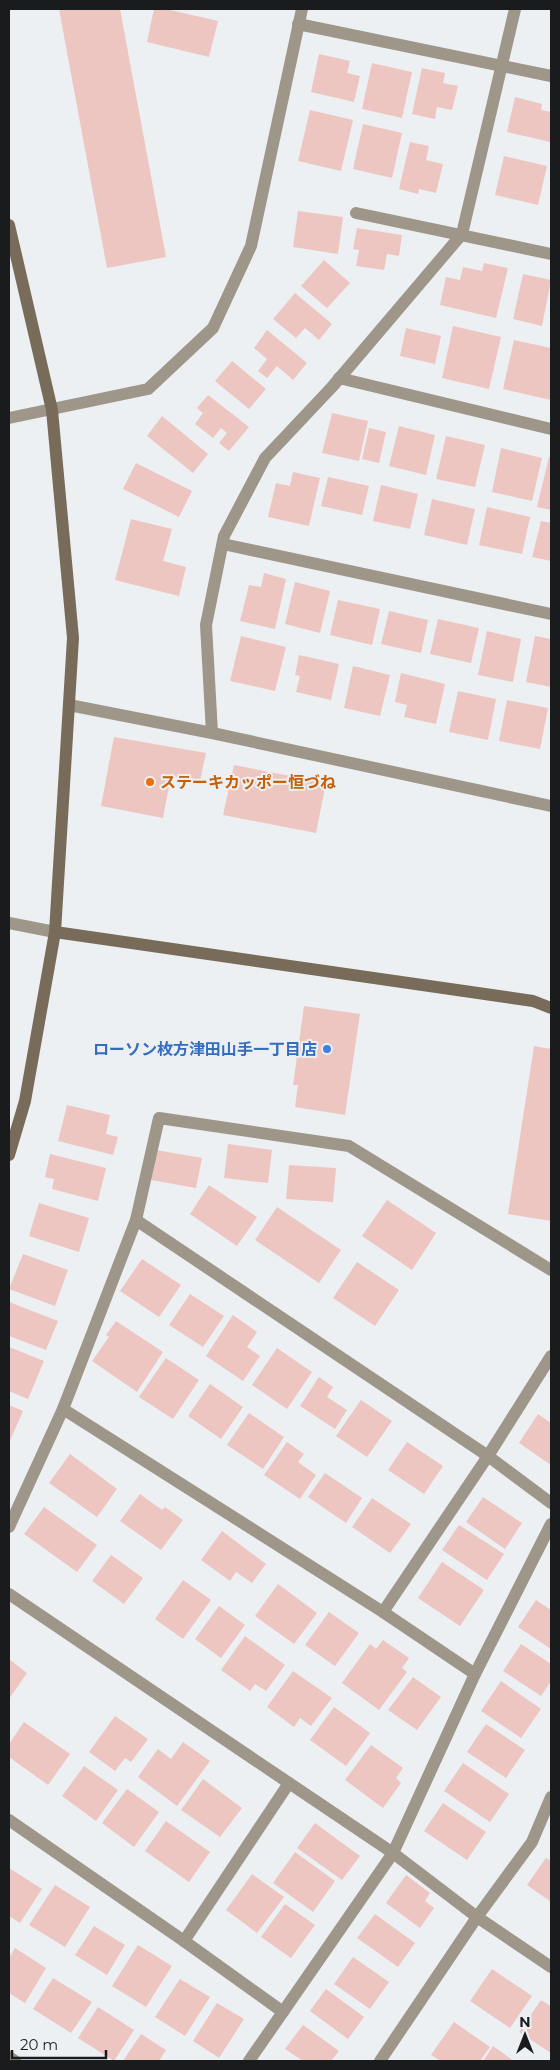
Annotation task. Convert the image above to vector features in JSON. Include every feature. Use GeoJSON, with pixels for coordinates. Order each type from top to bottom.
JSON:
{"type":"FeatureCollection","features":[{"type":"Feature","properties":{"kind":"street"},"geometry":{"type":"LineString","coordinates":[[9,418],[148,389],[213,328],[251,246],[302,9]]}},
{"type":"Feature","properties":{"kind":"street"},"geometry":{"type":"LineString","coordinates":[[212,733],[206,625],[224,536],[265,458],[339,378],[462,234],[515,9]]}},
{"type":"Feature","properties":{"kind":"street"},"geometry":{"type":"LineString","coordinates":[[298,24],[551,76]]}},
{"type":"Feature","properties":{"kind":"street"},"geometry":{"type":"LineString","coordinates":[[356,212],[551,254]]}},
{"type":"Feature","properties":{"kind":"street"},"geometry":{"type":"LineString","coordinates":[[9,225],[52,410],[73,638],[54,932],[25,1100],[9,1155]]}},
{"type":"Feature","properties":{"kind":"street"},"geometry":{"type":"LineString","coordinates":[[339,378],[551,430]]}},
{"type":"Feature","properties":{"kind":"street"},"geometry":{"type":"LineString","coordinates":[[223,544],[551,614]]}},
{"type":"Feature","properties":{"kind":"street"},"geometry":{"type":"LineString","coordinates":[[69,705],[212,733],[551,806]]}},
{"type":"Feature","properties":{"kind":"street"},"geometry":{"type":"LineString","coordinates":[[9,924],[533,1001],[551,1008]]}},
{"type":"Feature","properties":{"kind":"street"},"geometry":{"type":"LineString","coordinates":[[9,1527],[63,1409],[136,1220],[159,1118],[349,1146],[551,1270]]}},
{"type":"Feature","properties":{"kind":"street"},"geometry":{"type":"LineString","coordinates":[[136,1220],[488,1456],[551,1503]]}},
{"type":"Feature","properties":{"kind":"street"},"geometry":{"type":"LineString","coordinates":[[383,1612],[488,1456],[551,1356]]}},
{"type":"Feature","properties":{"kind":"street"},"geometry":{"type":"LineString","coordinates":[[63,1409],[383,1612],[475,1674]]}},
{"type":"Feature","properties":{"kind":"street"},"geometry":{"type":"LineString","coordinates":[[250,2061],[394,1853],[475,1674],[551,1524]]}},
{"type":"Feature","properties":{"kind":"street"},"geometry":{"type":"LineString","coordinates":[[9,1594],[394,1853],[477,1917],[551,1967]]}},
{"type":"Feature","properties":{"kind":"street"},"geometry":{"type":"LineString","coordinates":[[184,1941],[289,1783]]}},
{"type":"Feature","properties":{"kind":"street"},"geometry":{"type":"LineString","coordinates":[[380,2061],[477,1917],[532,1842],[551,1797]]}},
{"type":"Feature","properties":{"kind":"street"},"geometry":{"type":"LineString","coordinates":[[9,1820],[283,2012]]}},
{"type":"Feature","properties":{"kind":"street"},"geometry":{"type":"LineString","coordinates":[[9,2057],[15,2061]]}},
{"type":"Feature","properties":{"kind":"building"},"geometry":{"type":"Polygon","coordinates":[[[59,9],[120,9],[166,257],[107,268],[59,9]]]}},
{"type":"Feature","properties":{"kind":"building"},"geometry":{"type":"Polygon","coordinates":[[[154,9],[166,9],[218,21],[209,57],[147,42],[154,9]]]}},
{"type":"Feature","properties":{"kind":"building"},"geometry":{"type":"Polygon","coordinates":[[[319,54],[350,61],[347,73],[360,76],[354,102],[311,92],[319,54]]]}},
{"type":"Feature","properties":{"kind":"building"},"geometry":{"type":"Polygon","coordinates":[[[372,63],[412,72],[402,118],[362,109],[372,63]]]}},
{"type":"Feature","properties":{"kind":"building"},"geometry":{"type":"Polygon","coordinates":[[[422,68],[445,73],[443,83],[458,86],[452,110],[437,107],[435,119],[412,114],[422,68]]]}},
{"type":"Feature","properties":{"kind":"building"},"geometry":{"type":"Polygon","coordinates":[[[515,97],[542,104],[541,110],[551,112],[550,142],[507,132],[515,97]]]}},
{"type":"Feature","properties":{"kind":"building"},"geometry":{"type":"Polygon","coordinates":[[[310,110],[353,120],[341,171],[298,161],[310,110]]]}},
{"type":"Feature","properties":{"kind":"building"},"geometry":{"type":"Polygon","coordinates":[[[363,124],[402,133],[392,178],[353,169],[363,124]]]}},
{"type":"Feature","properties":{"kind":"building"},"geometry":{"type":"Polygon","coordinates":[[[410,142],[429,146],[426,160],[443,164],[436,193],[419,189],[418,194],[399,189],[410,142]]]}},
{"type":"Feature","properties":{"kind":"building"},"geometry":{"type":"Polygon","coordinates":[[[504,156],[547,166],[538,205],[495,195],[504,156]]]}},
{"type":"Feature","properties":{"kind":"building"},"geometry":{"type":"Polygon","coordinates":[[[298,211],[343,217],[338,254],[293,247],[298,211]]]}},
{"type":"Feature","properties":{"kind":"building"},"geometry":{"type":"Polygon","coordinates":[[[357,228],[402,235],[399,256],[387,254],[384,270],[356,266],[359,250],[353,249],[357,228]]]}},
{"type":"Feature","properties":{"kind":"building"},"geometry":{"type":"Polygon","coordinates":[[[324,260],[350,283],[327,308],[301,286],[324,260]]]}},
{"type":"Feature","properties":{"kind":"building"},"geometry":{"type":"Polygon","coordinates":[[[484,263],[508,268],[496,318],[440,305],[446,277],[460,280],[463,267],[482,271],[484,263]]]}},
{"type":"Feature","properties":{"kind":"building"},"geometry":{"type":"Polygon","coordinates":[[[523,274],[551,280],[542,326],[513,319],[523,274]]]}},
{"type":"Feature","properties":{"kind":"building"},"geometry":{"type":"Polygon","coordinates":[[[295,293],[332,324],[319,340],[305,328],[296,338],[273,319],[295,293]]]}},
{"type":"Feature","properties":{"kind":"building"},"geometry":{"type":"Polygon","coordinates":[[[453,326],[501,337],[489,389],[442,378],[453,326]]]}},
{"type":"Feature","properties":{"kind":"building"},"geometry":{"type":"Polygon","coordinates":[[[406,328],[441,336],[435,364],[400,356],[406,328]]]}},
{"type":"Feature","properties":{"kind":"building"},"geometry":{"type":"Polygon","coordinates":[[[267,330],[307,363],[293,380],[277,366],[267,378],[258,371],[267,359],[254,348],[267,330]]]}},
{"type":"Feature","properties":{"kind":"building"},"geometry":{"type":"Polygon","coordinates":[[[514,340],[551,348],[551,400],[503,389],[514,340]]]}},
{"type":"Feature","properties":{"kind":"building"},"geometry":{"type":"Polygon","coordinates":[[[232,361],[266,389],[249,409],[215,381],[232,361]]]}},
{"type":"Feature","properties":{"kind":"building"},"geometry":{"type":"Polygon","coordinates":[[[208,395],[249,427],[229,451],[219,443],[227,433],[221,428],[213,438],[195,424],[203,413],[197,408],[208,395]]]}},
{"type":"Feature","properties":{"kind":"building"},"geometry":{"type":"Polygon","coordinates":[[[332,413],[368,421],[359,461],[322,453],[332,413]]]}},
{"type":"Feature","properties":{"kind":"building"},"geometry":{"type":"Polygon","coordinates":[[[162,416],[208,454],[193,473],[147,436],[162,416]]]}},
{"type":"Feature","properties":{"kind":"building"},"geometry":{"type":"Polygon","coordinates":[[[399,426],[435,435],[426,475],[389,466],[399,426]]]}},
{"type":"Feature","properties":{"kind":"building"},"geometry":{"type":"Polygon","coordinates":[[[369,428],[386,432],[379,463],[362,459],[369,428]]]}},
{"type":"Feature","properties":{"kind":"building"},"geometry":{"type":"Polygon","coordinates":[[[446,436],[485,445],[475,487],[436,479],[446,436]]]}},
{"type":"Feature","properties":{"kind":"building"},"geometry":{"type":"Polygon","coordinates":[[[501,448],[542,458],[532,501],[492,492],[501,448]]]}},
{"type":"Feature","properties":{"kind":"building"},"geometry":{"type":"Polygon","coordinates":[[[549,457],[551,457],[551,510],[537,507],[549,457]]]}},
{"type":"Feature","properties":{"kind":"building"},"geometry":{"type":"Polygon","coordinates":[[[136,463],[192,491],[179,517],[123,489],[136,463]]]}},
{"type":"Feature","properties":{"kind":"building"},"geometry":{"type":"Polygon","coordinates":[[[293,472],[320,478],[309,526],[268,517],[276,483],[290,486],[293,472]]]}},
{"type":"Feature","properties":{"kind":"building"},"geometry":{"type":"Polygon","coordinates":[[[328,477],[369,486],[362,515],[321,506],[328,477]]]}},
{"type":"Feature","properties":{"kind":"building"},"geometry":{"type":"Polygon","coordinates":[[[381,485],[418,494],[410,529],[373,521],[381,485]]]}},
{"type":"Feature","properties":{"kind":"building"},"geometry":{"type":"Polygon","coordinates":[[[432,499],[475,509],[467,545],[424,535],[432,499]]]}},
{"type":"Feature","properties":{"kind":"building"},"geometry":{"type":"Polygon","coordinates":[[[487,507],[530,517],[522,554],[479,545],[487,507]]]}},
{"type":"Feature","properties":{"kind":"building"},"geometry":{"type":"Polygon","coordinates":[[[131,519],[172,529],[163,561],[186,567],[179,596],[115,580],[131,519]]]}},
{"type":"Feature","properties":{"kind":"building"},"geometry":{"type":"Polygon","coordinates":[[[541,521],[551,523],[551,561],[532,557],[541,521]]]}},
{"type":"Feature","properties":{"kind":"building"},"geometry":{"type":"Polygon","coordinates":[[[264,573],[286,579],[275,629],[240,621],[249,585],[261,587],[264,573]]]}},
{"type":"Feature","properties":{"kind":"building"},"geometry":{"type":"Polygon","coordinates":[[[295,582],[330,591],[320,633],[285,624],[295,582]]]}},
{"type":"Feature","properties":{"kind":"building"},"geometry":{"type":"Polygon","coordinates":[[[338,600],[380,609],[372,645],[330,635],[338,600]]]}},
{"type":"Feature","properties":{"kind":"building"},"geometry":{"type":"Polygon","coordinates":[[[389,611],[428,620],[421,653],[381,644],[389,611]]]}},
{"type":"Feature","properties":{"kind":"building"},"geometry":{"type":"Polygon","coordinates":[[[438,619],[479,628],[471,663],[430,654],[438,619]]]}},
{"type":"Feature","properties":{"kind":"building"},"geometry":{"type":"Polygon","coordinates":[[[487,631],[521,639],[513,682],[478,675],[487,631]]]}},
{"type":"Feature","properties":{"kind":"building"},"geometry":{"type":"Polygon","coordinates":[[[241,636],[286,647],[275,691],[230,681],[241,636]]]}},
{"type":"Feature","properties":{"kind":"building"},"geometry":{"type":"Polygon","coordinates":[[[535,636],[551,639],[551,687],[526,682],[535,636]]]}},
{"type":"Feature","properties":{"kind":"building"},"geometry":{"type":"Polygon","coordinates":[[[299,655],[339,664],[331,700],[296,692],[300,676],[295,675],[299,655]]]}},
{"type":"Feature","properties":{"kind":"building"},"geometry":{"type":"Polygon","coordinates":[[[353,666],[390,675],[380,716],[344,708],[353,666]]]}},
{"type":"Feature","properties":{"kind":"building"},"geometry":{"type":"Polygon","coordinates":[[[401,673],[445,684],[436,724],[404,717],[407,705],[395,702],[401,673]]]}},
{"type":"Feature","properties":{"kind":"building"},"geometry":{"type":"Polygon","coordinates":[[[458,691],[496,699],[488,740],[449,732],[458,691]]]}},
{"type":"Feature","properties":{"kind":"building"},"geometry":{"type":"Polygon","coordinates":[[[507,700],[548,708],[540,749],[499,741],[507,700]]]}},
{"type":"Feature","properties":{"kind":"building"},"geometry":{"type":"Polygon","coordinates":[[[114,737],[206,753],[200,781],[171,776],[163,818],[101,806],[114,737]]]}},
{"type":"Feature","properties":{"kind":"building"},"geometry":{"type":"Polygon","coordinates":[[[234,765],[326,783],[316,833],[223,815],[234,765]]]}},
{"type":"Feature","properties":{"kind":"building","name":"ローソン枚方津田山手一丁目店"},"geometry":{"type":"Polygon","coordinates":[[[304,1006],[360,1014],[345,1115],[295,1107],[298,1085],[293,1085],[304,1006]]]}},
{"type":"Feature","properties":{"kind":"building"},"geometry":{"type":"Polygon","coordinates":[[[534,1046],[551,1049],[551,1221],[508,1214],[534,1046]]]}},
{"type":"Feature","properties":{"kind":"building"},"geometry":{"type":"Polygon","coordinates":[[[67,1105],[110,1115],[106,1134],[118,1137],[113,1155],[58,1141],[67,1105]]]}},
{"type":"Feature","properties":{"kind":"building"},"geometry":{"type":"Polygon","coordinates":[[[228,1144],[272,1150],[268,1183],[224,1178],[228,1144]]]}},
{"type":"Feature","properties":{"kind":"building"},"geometry":{"type":"Polygon","coordinates":[[[156,1150],[202,1158],[196,1188],[151,1180],[156,1150]]]}},
{"type":"Feature","properties":{"kind":"building"},"geometry":{"type":"Polygon","coordinates":[[[50,1154],[106,1168],[98,1201],[52,1189],[54,1179],[45,1177],[50,1154]]]}},
{"type":"Feature","properties":{"kind":"building"},"geometry":{"type":"Polygon","coordinates":[[[289,1165],[336,1168],[333,1202],[286,1199],[289,1165]]]}},
{"type":"Feature","properties":{"kind":"building"},"geometry":{"type":"Polygon","coordinates":[[[209,1185],[257,1217],[237,1246],[190,1214],[209,1185]]]}},
{"type":"Feature","properties":{"kind":"building"},"geometry":{"type":"Polygon","coordinates":[[[387,1200],[436,1233],[412,1270],[362,1236],[387,1200]]]}},
{"type":"Feature","properties":{"kind":"building"},"geometry":{"type":"Polygon","coordinates":[[[39,1203],[89,1218],[79,1252],[29,1236],[39,1203]]]}},
{"type":"Feature","properties":{"kind":"building"},"geometry":{"type":"Polygon","coordinates":[[[277,1207],[341,1250],[319,1283],[255,1240],[277,1207]]]}},
{"type":"Feature","properties":{"kind":"building"},"geometry":{"type":"Polygon","coordinates":[[[23,1254],[68,1270],[55,1306],[9,1289],[23,1254]]]}},
{"type":"Feature","properties":{"kind":"building"},"geometry":{"type":"Polygon","coordinates":[[[142,1259],[181,1285],[159,1317],[120,1291],[142,1259]]]}},
{"type":"Feature","properties":{"kind":"building"},"geometry":{"type":"Polygon","coordinates":[[[357,1262],[399,1290],[375,1326],[333,1298],[357,1262]]]}},
{"type":"Feature","properties":{"kind":"building"},"geometry":{"type":"Polygon","coordinates":[[[190,1294],[224,1316],[203,1347],[169,1325],[190,1294]]]}},
{"type":"Feature","properties":{"kind":"building"},"geometry":{"type":"Polygon","coordinates":[[[9,1302],[58,1321],[46,1350],[9,1336],[9,1302]]]}},
{"type":"Feature","properties":{"kind":"building"},"geometry":{"type":"Polygon","coordinates":[[[233,1315],[257,1332],[247,1347],[260,1356],[243,1381],[206,1356],[233,1315]]]}},
{"type":"Feature","properties":{"kind":"building"},"geometry":{"type":"Polygon","coordinates":[[[116,1321],[163,1352],[137,1392],[92,1361],[109,1337],[106,1335],[116,1321]]]}},
{"type":"Feature","properties":{"kind":"building"},"geometry":{"type":"Polygon","coordinates":[[[9,1347],[44,1361],[28,1399],[9,1391],[9,1347]]]}},
{"type":"Feature","properties":{"kind":"building"},"geometry":{"type":"Polygon","coordinates":[[[277,1348],[312,1372],[287,1409],[252,1385],[277,1348]]]}},
{"type":"Feature","properties":{"kind":"building"},"geometry":{"type":"Polygon","coordinates":[[[166,1358],[199,1380],[173,1419],[139,1397],[166,1358]]]}},
{"type":"Feature","properties":{"kind":"building"},"geometry":{"type":"Polygon","coordinates":[[[319,1377],[333,1387],[327,1397],[347,1410],[335,1429],[300,1406],[319,1377]]]}},
{"type":"Feature","properties":{"kind":"building"},"geometry":{"type":"Polygon","coordinates":[[[210,1384],[243,1407],[221,1439],[188,1416],[210,1384]]]}},
{"type":"Feature","properties":{"kind":"building"},"geometry":{"type":"Polygon","coordinates":[[[361,1400],[392,1421],[367,1457],[336,1436],[361,1400]]]}},
{"type":"Feature","properties":{"kind":"building"},"geometry":{"type":"Polygon","coordinates":[[[9,1405],[23,1411],[9,1443],[9,1405]]]}},
{"type":"Feature","properties":{"kind":"building"},"geometry":{"type":"Polygon","coordinates":[[[249,1413],[284,1437],[263,1469],[227,1445],[249,1413]]]}},
{"type":"Feature","properties":{"kind":"building"},"geometry":{"type":"Polygon","coordinates":[[[538,1414],[551,1423],[551,1465],[519,1443],[538,1414]]]}},
{"type":"Feature","properties":{"kind":"building"},"geometry":{"type":"Polygon","coordinates":[[[287,1442],[304,1454],[298,1462],[316,1475],[300,1499],[264,1475],[287,1442]]]}},
{"type":"Feature","properties":{"kind":"building"},"geometry":{"type":"Polygon","coordinates":[[[407,1442],[443,1466],[424,1494],[388,1470],[407,1442]]]}},
{"type":"Feature","properties":{"kind":"building"},"geometry":{"type":"Polygon","coordinates":[[[70,1454],[117,1489],[97,1517],[49,1483],[70,1454]]]}},
{"type":"Feature","properties":{"kind":"building"},"geometry":{"type":"Polygon","coordinates":[[[325,1473],[362,1498],[346,1523],[308,1497],[325,1473]]]}},
{"type":"Feature","properties":{"kind":"building"},"geometry":{"type":"Polygon","coordinates":[[[140,1494],[162,1510],[165,1507],[183,1520],[161,1550],[120,1521],[140,1494]]]}},
{"type":"Feature","properties":{"kind":"building"},"geometry":{"type":"Polygon","coordinates":[[[483,1497],[522,1523],[505,1549],[466,1522],[483,1497]]]}},
{"type":"Feature","properties":{"kind":"building"},"geometry":{"type":"Polygon","coordinates":[[[372,1498],[411,1524],[390,1553],[352,1527],[372,1498]]]}},
{"type":"Feature","properties":{"kind":"building"},"geometry":{"type":"Polygon","coordinates":[[[44,1507],[97,1545],[77,1572],[24,1534],[44,1507]]]}},
{"type":"Feature","properties":{"kind":"building"},"geometry":{"type":"Polygon","coordinates":[[[459,1525],[504,1554],[487,1580],[442,1550],[459,1525]]]}},
{"type":"Feature","properties":{"kind":"building"},"geometry":{"type":"Polygon","coordinates":[[[222,1531],[266,1564],[252,1583],[236,1572],[230,1581],[201,1560],[222,1531]]]}},
{"type":"Feature","properties":{"kind":"building"},"geometry":{"type":"Polygon","coordinates":[[[111,1555],[143,1578],[124,1604],[92,1581],[111,1555]]]}},
{"type":"Feature","properties":{"kind":"building"},"geometry":{"type":"Polygon","coordinates":[[[442,1562],[484,1590],[460,1626],[418,1598],[442,1562]]]}},
{"type":"Feature","properties":{"kind":"building"},"geometry":{"type":"Polygon","coordinates":[[[183,1580],[211,1600],[183,1639],[155,1619],[183,1580]]]}},
{"type":"Feature","properties":{"kind":"building"},"geometry":{"type":"Polygon","coordinates":[[[278,1584],[317,1613],[294,1644],[255,1616],[278,1584]]]}},
{"type":"Feature","properties":{"kind":"building"},"geometry":{"type":"Polygon","coordinates":[[[536,1600],[551,1610],[551,1649],[518,1627],[536,1600]]]}},
{"type":"Feature","properties":{"kind":"building"},"geometry":{"type":"Polygon","coordinates":[[[219,1606],[245,1625],[221,1658],[195,1639],[219,1606]]]}},
{"type":"Feature","properties":{"kind":"building"},"geometry":{"type":"Polygon","coordinates":[[[329,1612],[359,1633],[335,1666],[305,1645],[329,1612]]]}},
{"type":"Feature","properties":{"kind":"building"},"geometry":{"type":"Polygon","coordinates":[[[245,1636],[285,1665],[266,1691],[255,1684],[250,1691],[221,1670],[245,1636]]]}},
{"type":"Feature","properties":{"kind":"building"},"geometry":{"type":"Polygon","coordinates":[[[383,1640],[409,1658],[402,1668],[407,1672],[379,1710],[342,1683],[370,1644],[376,1649],[383,1640]]]}},
{"type":"Feature","properties":{"kind":"building"},"geometry":{"type":"Polygon","coordinates":[[[521,1644],[551,1664],[551,1681],[541,1696],[503,1671],[521,1644]]]}},
{"type":"Feature","properties":{"kind":"building"},"geometry":{"type":"Polygon","coordinates":[[[9,1659],[27,1673],[9,1699],[9,1659]]]}},
{"type":"Feature","properties":{"kind":"building"},"geometry":{"type":"Polygon","coordinates":[[[293,1671],[332,1698],[311,1726],[300,1718],[294,1727],[267,1707],[293,1671]]]}},
{"type":"Feature","properties":{"kind":"building"},"geometry":{"type":"Polygon","coordinates":[[[413,1677],[441,1697],[417,1730],[388,1710],[413,1677]]]}},
{"type":"Feature","properties":{"kind":"building"},"geometry":{"type":"Polygon","coordinates":[[[501,1681],[541,1709],[521,1738],[481,1711],[501,1681]]]}},
{"type":"Feature","properties":{"kind":"building"},"geometry":{"type":"Polygon","coordinates":[[[334,1707],[370,1733],[346,1766],[310,1740],[334,1707]]]}},
{"type":"Feature","properties":{"kind":"building"},"geometry":{"type":"Polygon","coordinates":[[[115,1716],[148,1739],[131,1762],[125,1758],[115,1771],[89,1752],[115,1716]]]}},
{"type":"Feature","properties":{"kind":"building"},"geometry":{"type":"Polygon","coordinates":[[[24,1722],[70,1754],[48,1785],[9,1757],[9,1744],[24,1722]]]}},
{"type":"Feature","properties":{"kind":"building"},"geometry":{"type":"Polygon","coordinates":[[[486,1724],[525,1750],[506,1778],[467,1752],[486,1724]]]}},
{"type":"Feature","properties":{"kind":"building"},"geometry":{"type":"Polygon","coordinates":[[[183,1742],[210,1761],[177,1806],[138,1777],[158,1749],[171,1759],[183,1742]]]}},
{"type":"Feature","properties":{"kind":"building"},"geometry":{"type":"Polygon","coordinates":[[[371,1745],[403,1768],[396,1778],[401,1783],[383,1808],[345,1780],[371,1745]]]}},
{"type":"Feature","properties":{"kind":"building"},"geometry":{"type":"Polygon","coordinates":[[[463,1763],[509,1794],[490,1822],[444,1791],[463,1763]]]}},
{"type":"Feature","properties":{"kind":"building"},"geometry":{"type":"Polygon","coordinates":[[[84,1766],[118,1790],[96,1821],[62,1796],[84,1766]]]}},
{"type":"Feature","properties":{"kind":"building"},"geometry":{"type":"Polygon","coordinates":[[[203,1779],[242,1808],[220,1837],[181,1810],[203,1779]]]}},
{"type":"Feature","properties":{"kind":"building"},"geometry":{"type":"Polygon","coordinates":[[[127,1789],[159,1812],[134,1847],[102,1823],[127,1789]]]}},
{"type":"Feature","properties":{"kind":"building"},"geometry":{"type":"Polygon","coordinates":[[[443,1803],[486,1832],[467,1860],[424,1831],[443,1803]]]}},
{"type":"Feature","properties":{"kind":"building"},"geometry":{"type":"Polygon","coordinates":[[[166,1821],[210,1852],[189,1882],[145,1851],[166,1821]]]}},
{"type":"Feature","properties":{"kind":"building"},"geometry":{"type":"Polygon","coordinates":[[[315,1823],[360,1856],[342,1880],[297,1848],[315,1823]]]}},
{"type":"Feature","properties":{"kind":"building"},"geometry":{"type":"Polygon","coordinates":[[[295,1852],[335,1881],[313,1912],[273,1883],[295,1852]]]}},
{"type":"Feature","properties":{"kind":"building"},"geometry":{"type":"Polygon","coordinates":[[[546,1858],[551,1861],[551,1902],[527,1885],[546,1858]]]}},
{"type":"Feature","properties":{"kind":"building"},"geometry":{"type":"Polygon","coordinates":[[[9,1868],[42,1889],[20,1923],[9,1916],[9,1868]]]}},
{"type":"Feature","properties":{"kind":"building"},"geometry":{"type":"Polygon","coordinates":[[[252,1874],[284,1897],[257,1933],[226,1910],[252,1874]]]}},
{"type":"Feature","properties":{"kind":"building"},"geometry":{"type":"Polygon","coordinates":[[[406,1875],[430,1893],[425,1901],[434,1908],[420,1928],[386,1903],[406,1875]]]}},
{"type":"Feature","properties":{"kind":"building"},"geometry":{"type":"Polygon","coordinates":[[[55,1885],[90,1907],[65,1947],[29,1925],[55,1885]]]}},
{"type":"Feature","properties":{"kind":"building"},"geometry":{"type":"Polygon","coordinates":[[[285,1904],[315,1925],[291,1958],[261,1937],[285,1904]]]}},
{"type":"Feature","properties":{"kind":"building"},"geometry":{"type":"Polygon","coordinates":[[[375,1914],[415,1943],[398,1967],[357,1938],[375,1914]]]}},
{"type":"Feature","properties":{"kind":"building"},"geometry":{"type":"Polygon","coordinates":[[[94,1926],[125,1945],[107,1975],[75,1955],[94,1926]]]}},
{"type":"Feature","properties":{"kind":"building"},"geometry":{"type":"Polygon","coordinates":[[[138,1945],[172,1966],[146,2007],[112,1986],[138,1945]]]}},
{"type":"Feature","properties":{"kind":"building"},"geometry":{"type":"Polygon","coordinates":[[[15,1948],[46,1968],[25,2003],[9,1993],[9,1958],[15,1948]]]}},
{"type":"Feature","properties":{"kind":"building"},"geometry":{"type":"Polygon","coordinates":[[[353,1957],[389,1982],[370,2009],[334,1984],[353,1957]]]}},
{"type":"Feature","properties":{"kind":"building"},"geometry":{"type":"Polygon","coordinates":[[[492,1969],[532,1996],[510,2028],[470,2001],[492,1969]]]}},
{"type":"Feature","properties":{"kind":"building"},"geometry":{"type":"Polygon","coordinates":[[[53,1978],[92,2002],[71,2033],[33,2009],[53,1978]]]}},
{"type":"Feature","properties":{"kind":"building"},"geometry":{"type":"Polygon","coordinates":[[[180,1979],[210,1997],[185,2036],[155,2017],[180,1979]]]}},
{"type":"Feature","properties":{"kind":"building"},"geometry":{"type":"Polygon","coordinates":[[[326,1989],[364,2017],[348,2039],[310,2011],[326,1989]]]}},
{"type":"Feature","properties":{"kind":"building"},"geometry":{"type":"Polygon","coordinates":[[[541,2000],[551,2006],[551,2053],[519,2032],[541,2000]]]}},
{"type":"Feature","properties":{"kind":"building"},"geometry":{"type":"Polygon","coordinates":[[[217,2003],[244,2019],[219,2058],[193,2041],[217,2003]]]}},
{"type":"Feature","properties":{"kind":"building"},"geometry":{"type":"Polygon","coordinates":[[[98,2007],[134,2030],[114,2061],[78,2038],[98,2007]]]}},
{"type":"Feature","properties":{"kind":"building"},"geometry":{"type":"Polygon","coordinates":[[[454,2022],[490,2047],[480,2061],[441,2061],[431,2055],[454,2022]]]}},
{"type":"Feature","properties":{"kind":"building"},"geometry":{"type":"Polygon","coordinates":[[[303,2025],[339,2051],[331,2061],[303,2061],[285,2049],[303,2025]]]}},
{"type":"Feature","properties":{"kind":"building"},"geometry":{"type":"Polygon","coordinates":[[[141,2034],[166,2050],[159,2061],[123,2061],[141,2034]]]}},
{"type":"Feature","properties":{"kind":"building"},"geometry":{"type":"Polygon","coordinates":[[[493,2046],[514,2061],[483,2061],[493,2046]]]}},
{"type":"Feature","properties":{"kind":"place","name":"ステーキカッポー恒づね"},"geometry":{"type":"Point","coordinates":[150,782]}},
{"type":"Feature","properties":{"kind":"place","name":"ローソン枚方津田山手一丁目店"},"geometry":{"type":"Point","coordinates":[327,1049]}}]}
